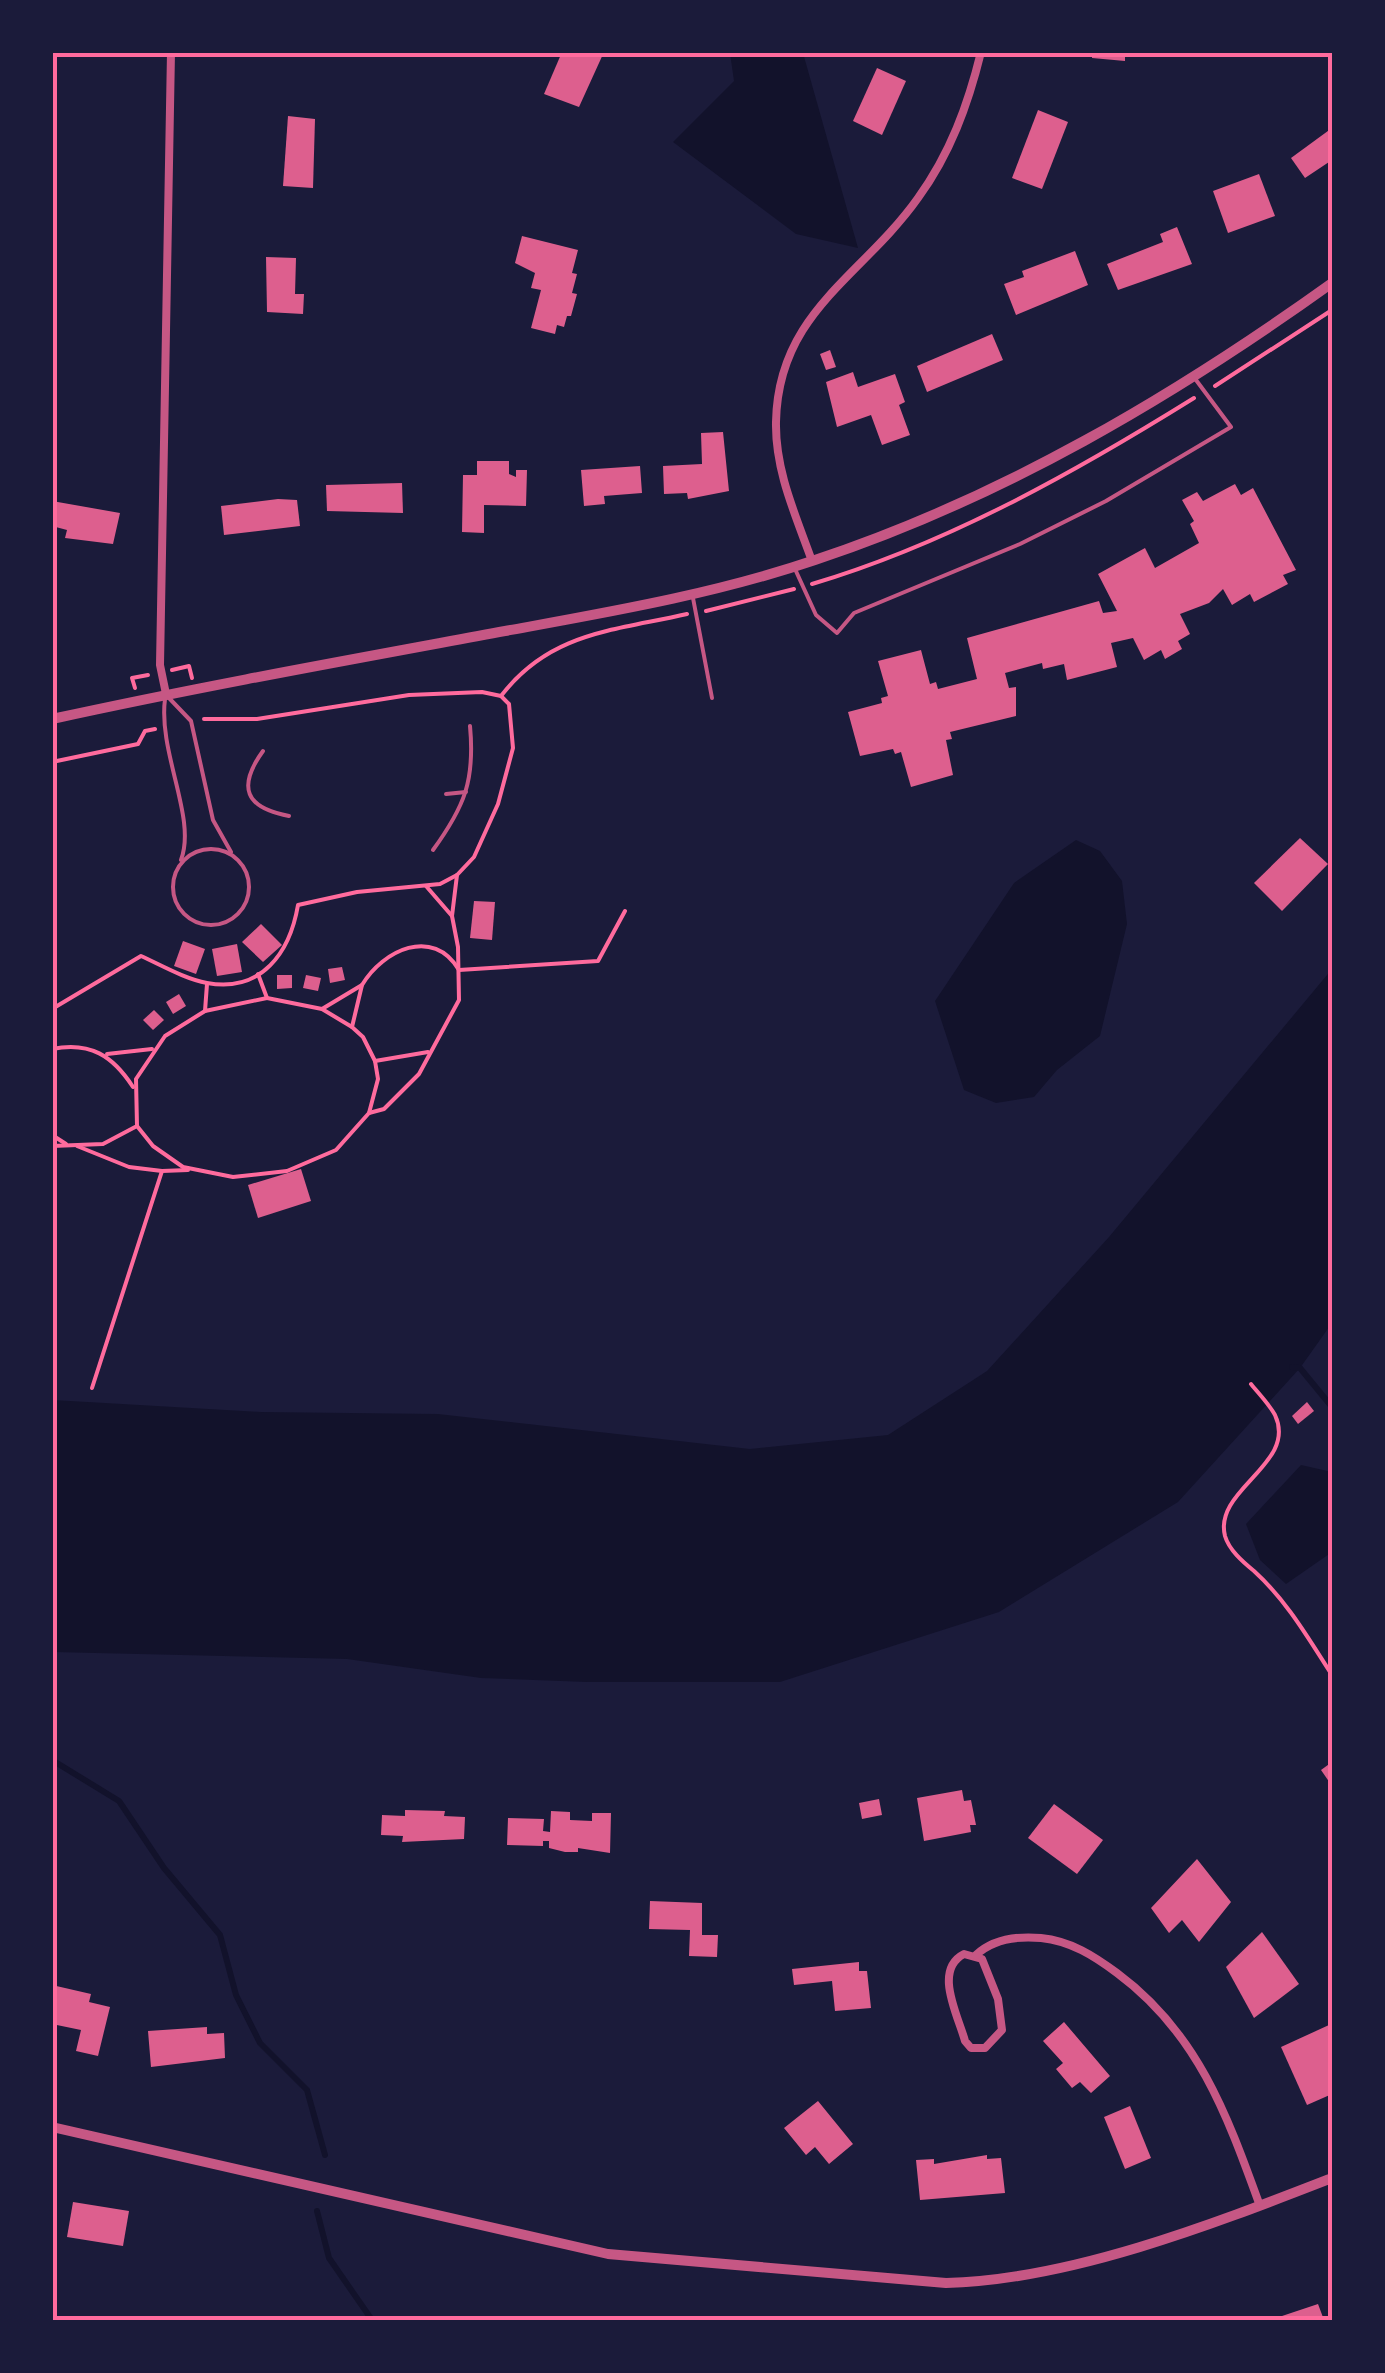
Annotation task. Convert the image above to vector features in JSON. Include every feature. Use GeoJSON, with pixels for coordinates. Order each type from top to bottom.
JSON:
{"type":"FeatureCollection","features":[{"type":"Feature","properties":{"kind":"street"},"geometry":{"type":"LineString","coordinates":[[166,694],[160,665],[171,52]]}},
{"type":"Feature","properties":{"kind":"street"},"geometry":{"type":"LineString","coordinates":[[812,562],[779,460],[778,404],[792,348],[829,291],[886,237],[918,198],[948,150],[970,97],[982,52]]}},
{"type":"Feature","properties":{"kind":"street"},"geometry":{"type":"LineString","coordinates":[[52,719],[692,593],[812,562],[984,493],[1103,431],[1194,376],[1332,283]]}},
{"type":"Feature","properties":{"kind":"street"},"geometry":{"type":"LineString","coordinates":[[976,1955],[989,1970],[1002,2030],[986,2048],[970,2048],[947,1977],[957,1958],[976,1955],[998,1941],[1028,1937],[1056,1940],[1092,1954],[1142,1992],[1179,2030],[1208,2074],[1260,2206]]}},
{"type":"Feature","properties":{"kind":"street"},"geometry":{"type":"LineString","coordinates":[[52,2127],[608,2254],[946,2283],[992,2282],[1038,2273],[1260,2206],[1332,2178]]}},
{"type":"Feature","properties":{"kind":"lane"},"geometry":{"type":"LineString","coordinates":[[794,566],[816,615],[838,633],[854,612],[1020,544],[1120,493],[1231,426],[1194,376]]}},
{"type":"Feature","properties":{"kind":"lane"},"geometry":{"type":"LineString","coordinates":[[692,593],[712,698]]}},
{"type":"Feature","properties":{"kind":"lane"},"geometry":{"type":"LineString","coordinates":[[166,694],[191,721],[213,820],[245,868],[247,900],[227,922],[212,925],[184,914],[174,898],[174,875],[180,863],[185,828],[161,728],[166,694]]}},
{"type":"Feature","properties":{"kind":"lane"},"geometry":{"type":"LineString","coordinates":[[433,850],[454,821],[466,792],[473,766],[470,726]]}},
{"type":"Feature","properties":{"kind":"lane"},"geometry":{"type":"LineString","coordinates":[[262,751],[250,769],[246,786],[254,802],[268,812],[289,816]]}},
{"type":"Feature","properties":{"kind":"lane"},"geometry":{"type":"LineString","coordinates":[[446,794],[466,792]]}},
{"type":"Feature","properties":{"kind":"lane"},"geometry":{"type":"LineString","coordinates":[[180,863],[203,849],[234,856]]}},
{"type":"Feature","properties":{"kind":"path"},"geometry":{"type":"LineString","coordinates":[[52,1008],[140,956],[207,983],[258,974],[292,939],[298,906],[357,892],[440,884],[457,875],[474,857],[498,804],[513,748],[508,704],[501,696],[409,695],[257,720],[191,721]]}},
{"type":"Feature","properties":{"kind":"path"},"geometry":{"type":"LineString","coordinates":[[52,762],[138,744],[145,731],[161,728]]}},
{"type":"Feature","properties":{"kind":"path"},"geometry":{"type":"LineString","coordinates":[[370,1113],[384,1109],[419,1074],[459,1000],[452,916],[457,875]]}},
{"type":"Feature","properties":{"kind":"path"},"geometry":{"type":"LineString","coordinates":[[425,885],[452,916]]}},
{"type":"Feature","properties":{"kind":"path"},"geometry":{"type":"LineString","coordinates":[[459,970],[598,961],[625,911]]}},
{"type":"Feature","properties":{"kind":"path"},"geometry":{"type":"LineString","coordinates":[[322,1008],[362,985],[385,956],[421,945],[444,952],[459,970]]}},
{"type":"Feature","properties":{"kind":"path"},"geometry":{"type":"LineString","coordinates":[[258,974],[267,998]]}},
{"type":"Feature","properties":{"kind":"path"},"geometry":{"type":"LineString","coordinates":[[205,1011],[207,983]]}},
{"type":"Feature","properties":{"kind":"path"},"geometry":{"type":"LineString","coordinates":[[352,1028],[362,985]]}},
{"type":"Feature","properties":{"kind":"path"},"geometry":{"type":"LineString","coordinates":[[77,1146],[128,1166],[162,1171],[191,1170],[233,1177],[286,1171],[336,1150],[370,1113],[378,1079],[364,1038],[352,1028],[322,1008],[267,998],[205,1011],[165,1036],[133,1087]]}},
{"type":"Feature","properties":{"kind":"path"},"geometry":{"type":"LineString","coordinates":[[52,1049],[72,1046],[107,1054],[155,1049]]}},
{"type":"Feature","properties":{"kind":"path"},"geometry":{"type":"LineString","coordinates":[[374,1061],[428,1052]]}},
{"type":"Feature","properties":{"kind":"path"},"geometry":{"type":"LineString","coordinates":[[107,1054],[133,1087],[137,1126],[167,1159],[191,1170]]}},
{"type":"Feature","properties":{"kind":"path"},"geometry":{"type":"LineString","coordinates":[[52,1146],[103,1144],[137,1126]]}},
{"type":"Feature","properties":{"kind":"path"},"geometry":{"type":"LineString","coordinates":[[52,1135],[70,1146]]}},
{"type":"Feature","properties":{"kind":"path"},"geometry":{"type":"LineString","coordinates":[[92,1388],[162,1171]]}},
{"type":"Feature","properties":{"kind":"path"},"geometry":{"type":"LineString","coordinates":[[1251,1384],[1277,1418],[1277,1435],[1274,1451],[1225,1518],[1225,1535],[1239,1558],[1288,1606],[1332,1675]]}},
{"type":"Feature","properties":{"kind":"shaded area"},"geometry":{"type":"Polygon","coordinates":[[[730,53],[803,53],[858,248],[796,234],[673,142],[734,81],[730,53]]]}},
{"type":"Feature","properties":{"kind":"shaded area"},"geometry":{"type":"Polygon","coordinates":[[[1076,840],[1100,851],[1122,881],[1127,924],[1100,1036],[1057,1070],[1034,1097],[996,1103],[964,1090],[935,1001],[1014,883],[1076,840]]]}},
{"type":"Feature","properties":{"kind":"shaded area"},"geometry":{"type":"Polygon","coordinates":[[[1332,969],[1332,1323],[1300,1368],[1178,1502],[999,1612],[780,1682],[481,1678],[347,1659],[53,1652],[53,1400],[261,1412],[438,1414],[750,1449],[888,1435],[987,1371],[1109,1237],[1332,969]]]}},
{"type":"Feature","properties":{"kind":"shaded area"},"geometry":{"type":"Polygon","coordinates":[[[1301,1465],[1332,1472],[1332,1552],[1286,1584],[1260,1560],[1246,1524],[1301,1465]]]}},
{"type":"Feature","properties":{"kind":"building"},"geometry":{"type":"Polygon","coordinates":[[[562,52],[604,52],[579,107],[544,94],[562,52]]]}},
{"type":"Feature","properties":{"kind":"building"},"geometry":{"type":"Polygon","coordinates":[[[1092,52],[1125,52],[1125,61],[1092,58],[1092,52]]]}},
{"type":"Feature","properties":{"kind":"building"},"geometry":{"type":"Polygon","coordinates":[[[877,68],[906,81],[882,135],[853,121],[877,68]]]}},
{"type":"Feature","properties":{"kind":"building"},"geometry":{"type":"Polygon","coordinates":[[[1038,110],[1068,122],[1042,189],[1012,178],[1038,110]]]}},
{"type":"Feature","properties":{"kind":"building"},"geometry":{"type":"Polygon","coordinates":[[[288,116],[315,119],[313,188],[283,186],[288,116]]]}},
{"type":"Feature","properties":{"kind":"building"},"geometry":{"type":"Polygon","coordinates":[[[1332,128],[1332,160],[1305,178],[1291,158],[1332,128]]]}},
{"type":"Feature","properties":{"kind":"building"},"geometry":{"type":"Polygon","coordinates":[[[1259,174],[1275,216],[1228,233],[1213,191],[1259,174]]]}},
{"type":"Feature","properties":{"kind":"building"},"geometry":{"type":"Polygon","coordinates":[[[1177,227],[1192,264],[1118,290],[1107,264],[1163,242],[1160,234],[1177,227]]]}},
{"type":"Feature","properties":{"kind":"building"},"geometry":{"type":"Polygon","coordinates":[[[522,236],[578,250],[572,273],[577,274],[572,293],[577,294],[571,316],[567,316],[564,327],[557,325],[555,334],[531,328],[541,290],[531,288],[535,273],[515,263],[522,236]]]}},
{"type":"Feature","properties":{"kind":"building"},"geometry":{"type":"Polygon","coordinates":[[[1075,251],[1088,285],[1016,315],[1004,284],[1024,277],[1022,271],[1075,251]]]}},
{"type":"Feature","properties":{"kind":"building"},"geometry":{"type":"Polygon","coordinates":[[[266,257],[296,258],[295,294],[304,294],[303,314],[267,312],[266,257]]]}},
{"type":"Feature","properties":{"kind":"building"},"geometry":{"type":"Polygon","coordinates":[[[992,334],[1003,360],[927,392],[917,366],[992,334]]]}},
{"type":"Feature","properties":{"kind":"building"},"geometry":{"type":"Polygon","coordinates":[[[830,350],[836,367],[826,370],[820,354],[830,350]]]}},
{"type":"Feature","properties":{"kind":"building"},"geometry":{"type":"Polygon","coordinates":[[[853,372],[858,387],[895,374],[905,402],[899,405],[910,435],[882,445],[871,415],[837,427],[826,382],[853,372]]]}},
{"type":"Feature","properties":{"kind":"building"},"geometry":{"type":"Polygon","coordinates":[[[723,432],[729,491],[688,499],[687,493],[664,494],[663,466],[702,464],[701,433],[723,432]]]}},
{"type":"Feature","properties":{"kind":"building"},"geometry":{"type":"Polygon","coordinates":[[[477,461],[509,461],[509,474],[516,477],[516,470],[527,470],[526,506],[484,505],[484,533],[462,532],[463,475],[477,475],[477,461]]]}},
{"type":"Feature","properties":{"kind":"building"},"geometry":{"type":"Polygon","coordinates":[[[640,466],[642,493],[604,496],[605,504],[584,506],[581,470],[640,466]]]}},
{"type":"Feature","properties":{"kind":"building"},"geometry":{"type":"Polygon","coordinates":[[[402,483],[403,513],[327,511],[326,485],[402,483]]]}},
{"type":"Feature","properties":{"kind":"building"},"geometry":{"type":"Polygon","coordinates":[[[1235,484],[1241,495],[1253,488],[1296,570],[1283,575],[1288,584],[1254,602],[1250,594],[1232,605],[1223,589],[1209,603],[1180,614],[1190,634],[1178,641],[1182,649],[1165,659],[1161,650],[1144,660],[1133,638],[1111,643],[1117,667],[1067,680],[1064,664],[1043,669],[1042,663],[1005,673],[1009,688],[1016,687],[1016,716],[950,732],[952,739],[946,740],[953,775],[911,787],[901,752],[895,754],[893,749],[860,756],[848,712],[882,703],[881,698],[888,696],[878,661],[921,650],[930,684],[936,682],[938,689],[977,679],[967,638],[1099,601],[1103,613],[1117,611],[1098,574],[1145,548],[1155,568],[1199,543],[1190,524],[1194,521],[1182,500],[1197,492],[1203,501],[1235,484]]]}},
{"type":"Feature","properties":{"kind":"building"},"geometry":{"type":"Polygon","coordinates":[[[297,500],[300,526],[224,535],[221,506],[297,500]]]}},
{"type":"Feature","properties":{"kind":"building"},"geometry":{"type":"Polygon","coordinates":[[[52,501],[120,513],[113,544],[65,538],[67,530],[52,526],[52,501]]]}},
{"type":"Feature","properties":{"kind":"building"},"geometry":{"type":"Polygon","coordinates":[[[1300,838],[1328,864],[1282,911],[1254,883],[1300,838]]]}},
{"type":"Feature","properties":{"kind":"building"},"geometry":{"type":"Polygon","coordinates":[[[474,901],[495,902],[492,940],[470,938],[474,901]]]}},
{"type":"Feature","properties":{"kind":"building"},"geometry":{"type":"Polygon","coordinates":[[[261,924],[282,945],[263,962],[242,942],[261,924]]]}},
{"type":"Feature","properties":{"kind":"building"},"geometry":{"type":"Polygon","coordinates":[[[183,941],[205,949],[196,974],[174,966],[183,941]]]}},
{"type":"Feature","properties":{"kind":"building"},"geometry":{"type":"Polygon","coordinates":[[[237,944],[242,972],[217,976],[212,949],[237,944]]]}},
{"type":"Feature","properties":{"kind":"building"},"geometry":{"type":"Polygon","coordinates":[[[342,967],[345,980],[330,983],[328,969],[342,967]]]}},
{"type":"Feature","properties":{"kind":"building"},"geometry":{"type":"Polygon","coordinates":[[[277,975],[292,975],[292,988],[277,989],[277,975]]]}},
{"type":"Feature","properties":{"kind":"building"},"geometry":{"type":"Polygon","coordinates":[[[306,975],[321,978],[318,991],[303,988],[306,975]]]}},
{"type":"Feature","properties":{"kind":"building"},"geometry":{"type":"Polygon","coordinates":[[[179,994],[186,1006],[173,1014],[166,1002],[179,994]]]}},
{"type":"Feature","properties":{"kind":"building"},"geometry":{"type":"Polygon","coordinates":[[[154,1010],[164,1020],[153,1030],[143,1020],[154,1010]]]}},
{"type":"Feature","properties":{"kind":"building"},"geometry":{"type":"Polygon","coordinates":[[[301,1169],[311,1201],[258,1218],[248,1185],[301,1169]]]}},
{"type":"Feature","properties":{"kind":"building"},"geometry":{"type":"Polygon","coordinates":[[[1307,1402],[1314,1411],[1298,1424],[1292,1416],[1307,1402]]]}},
{"type":"Feature","properties":{"kind":"building"},"geometry":{"type":"Polygon","coordinates":[[[1332,1762],[1332,1786],[1321,1770],[1332,1762]]]}},
{"type":"Feature","properties":{"kind":"building"},"geometry":{"type":"Polygon","coordinates":[[[962,1790],[964,1801],[971,1800],[976,1825],[970,1825],[971,1832],[924,1841],[917,1798],[962,1790]]]}},
{"type":"Feature","properties":{"kind":"building"},"geometry":{"type":"Polygon","coordinates":[[[879,1799],[882,1815],[862,1819],[859,1803],[879,1799]]]}},
{"type":"Feature","properties":{"kind":"building"},"geometry":{"type":"Polygon","coordinates":[[[1054,1804],[1103,1840],[1077,1874],[1028,1838],[1054,1804]]]}},
{"type":"Feature","properties":{"kind":"building"},"geometry":{"type":"Polygon","coordinates":[[[405,1810],[445,1811],[444,1816],[465,1817],[464,1839],[402,1842],[403,1836],[381,1835],[382,1815],[405,1816],[405,1810]]]}},
{"type":"Feature","properties":{"kind":"building"},"geometry":{"type":"Polygon","coordinates":[[[551,1811],[570,1812],[570,1820],[592,1821],[592,1813],[611,1813],[610,1853],[578,1848],[578,1852],[565,1852],[549,1848],[549,1841],[543,1841],[543,1846],[507,1845],[508,1818],[544,1819],[543,1831],[550,1832],[551,1811]]]}},
{"type":"Feature","properties":{"kind":"building"},"geometry":{"type":"Polygon","coordinates":[[[1197,1859],[1231,1902],[1199,1942],[1182,1920],[1169,1933],[1151,1908],[1197,1859]]]}},
{"type":"Feature","properties":{"kind":"building"},"geometry":{"type":"Polygon","coordinates":[[[650,1901],[702,1903],[702,1935],[718,1935],[717,1957],[689,1956],[690,1930],[649,1929],[650,1901]]]}},
{"type":"Feature","properties":{"kind":"building"},"geometry":{"type":"Polygon","coordinates":[[[1262,1932],[1299,1984],[1254,2018],[1226,1967],[1262,1932]]]}},
{"type":"Feature","properties":{"kind":"building"},"geometry":{"type":"Polygon","coordinates":[[[859,1962],[859,1971],[867,1971],[871,2008],[835,2011],[832,1981],[794,1985],[792,1969],[859,1962]]]}},
{"type":"Feature","properties":{"kind":"building"},"geometry":{"type":"Polygon","coordinates":[[[52,1985],[91,1994],[89,2002],[110,2007],[98,2056],[76,2051],[81,2030],[52,2024],[52,1985]]]}},
{"type":"Feature","properties":{"kind":"building"},"geometry":{"type":"Polygon","coordinates":[[[1064,2022],[1110,2076],[1091,2093],[1080,2082],[1072,2088],[1056,2069],[1063,2063],[1043,2041],[1064,2022]]]}},
{"type":"Feature","properties":{"kind":"building"},"geometry":{"type":"Polygon","coordinates":[[[1329,2025],[1332,2094],[1307,2105],[1281,2047],[1329,2025]]]}},
{"type":"Feature","properties":{"kind":"building"},"geometry":{"type":"Polygon","coordinates":[[[207,2027],[207,2034],[224,2033],[225,2058],[151,2067],[148,2031],[207,2027]]]}},
{"type":"Feature","properties":{"kind":"building"},"geometry":{"type":"Polygon","coordinates":[[[818,2101],[853,2144],[829,2164],[815,2147],[806,2155],[784,2128],[818,2101]]]}},
{"type":"Feature","properties":{"kind":"building"},"geometry":{"type":"Polygon","coordinates":[[[1130,2106],[1151,2158],[1125,2169],[1104,2117],[1130,2106]]]}},
{"type":"Feature","properties":{"kind":"building"},"geometry":{"type":"Polygon","coordinates":[[[987,2155],[987,2159],[1001,2158],[1005,2193],[920,2200],[916,2160],[934,2159],[934,2164],[987,2155]]]}},
{"type":"Feature","properties":{"kind":"building"},"geometry":{"type":"Polygon","coordinates":[[[73,2202],[129,2211],[123,2246],[67,2237],[73,2202]]]}},
{"type":"Feature","properties":{"kind":"building"},"geometry":{"type":"Polygon","coordinates":[[[1318,2304],[1324,2320],[1283,2320],[1282,2316],[1318,2304]]]}},
{"type":"Feature","properties":{"kind":"waterway"},"geometry":{"type":"LineString","coordinates":[[1292,1367],[1300,1368],[1332,1407]]}},
{"type":"Feature","properties":{"kind":"waterway"},"geometry":{"type":"LineString","coordinates":[[52,1760],[119,1801],[164,1868],[220,1935],[236,1995],[260,2043],[307,2090],[325,2155]]}},
{"type":"Feature","properties":{"kind":"waterway"},"geometry":{"type":"LineString","coordinates":[[317,2211],[329,2258],[372,2320]]}}]}
